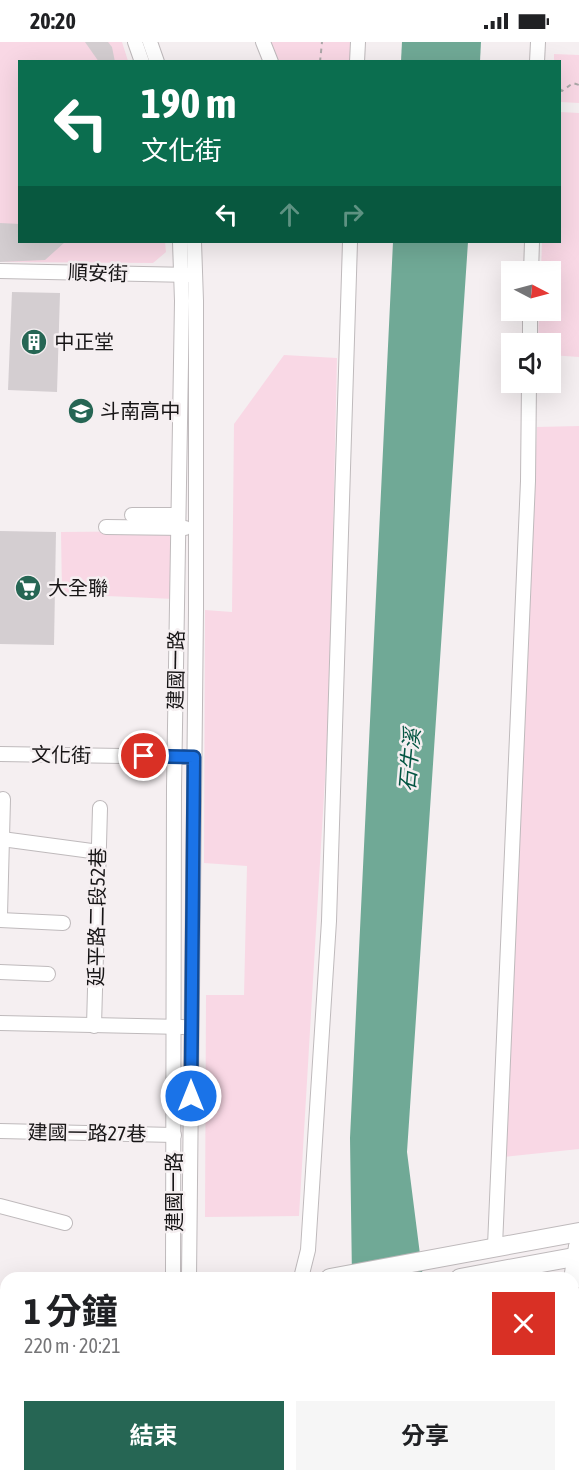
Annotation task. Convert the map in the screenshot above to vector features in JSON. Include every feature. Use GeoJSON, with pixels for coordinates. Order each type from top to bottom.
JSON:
{"type":"FeatureCollection","features":[{"type":"Feature","properties":{"kind":"main road"},"geometry":{"type":"LineString","coordinates":[[361,1272],[579,1232]]}},
{"type":"Feature","properties":{"kind":"main road"},"geometry":{"type":"LineString","coordinates":[[575,1272],[579,1238]]}},
{"type":"Feature","properties":{"kind":"main road"},"geometry":{"type":"LineString","coordinates":[[495,1272],[578,1257]]}},
{"type":"Feature","properties":{"kind":"street"},"geometry":{"type":"LineString","coordinates":[[135,42],[141,60]]}},
{"type":"Feature","properties":{"kind":"street"},"geometry":{"type":"LineString","coordinates":[[150,42],[156,60]]}},
{"type":"Feature","properties":{"kind":"street"},"geometry":{"type":"LineString","coordinates":[[263,42],[270,60]]}},
{"type":"Feature","properties":{"kind":"street"},"geometry":{"type":"LineString","coordinates":[[357,60],[358,42]]}},
{"type":"Feature","properties":{"kind":"street"},"geometry":{"type":"LineString","coordinates":[[537,60],[538,42]]}},
{"type":"Feature","properties":{"kind":"street","name":"建國一路"},"geometry":{"type":"LineString","coordinates":[[180,243],[189,275],[196,528],[189,1272]]}},
{"type":"Feature","properties":{"kind":"street","name":"建國一路"},"geometry":{"type":"LineString","coordinates":[[173,1272],[174,757],[178,522],[189,275],[194,243]]}},
{"type":"Feature","properties":{"kind":"street"},"geometry":{"type":"LineString","coordinates":[[302,1272],[309,1239],[329,921],[350,243]]}},
{"type":"Feature","properties":{"kind":"street"},"geometry":{"type":"LineString","coordinates":[[531,261],[532,243]]}},
{"type":"Feature","properties":{"kind":"street","name":"順安街"},"geometry":{"type":"LineString","coordinates":[[0,271],[189,275]]}},
{"type":"Feature","properties":{"kind":"street"},"geometry":{"type":"LineString","coordinates":[[495,1246],[528,481],[529,393]]}},
{"type":"Feature","properties":{"kind":"street"},"geometry":{"type":"LineString","coordinates":[[132,515],[178,522],[196,528]]}},
{"type":"Feature","properties":{"kind":"street"},"geometry":{"type":"LineString","coordinates":[[106,527],[178,522]]}},
{"type":"Feature","properties":{"kind":"street","name":"文化街"},"geometry":{"type":"LineString","coordinates":[[0,754],[194,757]]}},
{"type":"Feature","properties":{"kind":"street"},"geometry":{"type":"LineString","coordinates":[[0,915],[3,799]]}},
{"type":"Feature","properties":{"kind":"street","name":"延平路二段52巷"},"geometry":{"type":"LineString","coordinates":[[94,1026],[100,808]]}},
{"type":"Feature","properties":{"kind":"street"},"geometry":{"type":"LineString","coordinates":[[2,840],[99,852]]}},
{"type":"Feature","properties":{"kind":"street"},"geometry":{"type":"LineString","coordinates":[[0,920],[63,923]]}},
{"type":"Feature","properties":{"kind":"street"},"geometry":{"type":"LineString","coordinates":[[0,972],[48,974]]}},
{"type":"Feature","properties":{"kind":"street"},"geometry":{"type":"LineString","coordinates":[[0,1023],[191,1028]]}},
{"type":"Feature","properties":{"kind":"street","name":"建國一路27巷"},"geometry":{"type":"LineString","coordinates":[[0,1131],[174,1135]]}},
{"type":"Feature","properties":{"kind":"street"},"geometry":{"type":"LineString","coordinates":[[0,1206],[66,1222]]}},
{"type":"Feature","properties":{"kind":"path"},"geometry":{"type":"LineString","coordinates":[[320,60],[322,42]]}},
{"type":"Feature","properties":{"kind":"path"},"geometry":{"type":"LineString","coordinates":[[561,90],[573,82],[579,85]]}},
{"type":"Feature","properties":{"kind":"shaded area"},"geometry":{"type":"Polygon","coordinates":[[[0,42],[122,42],[128,60],[18,60],[18,243],[165,243],[166,252],[153,263],[0,262],[0,42]]]}},
{"type":"Feature","properties":{"kind":"shaded area"},"geometry":{"type":"Polygon","coordinates":[[[258,42],[353,42],[352,60],[266,60],[258,42]]]}},
{"type":"Feature","properties":{"kind":"shaded area"},"geometry":{"type":"Polygon","coordinates":[[[554,54],[579,55],[579,103],[561,102],[561,60],[554,60],[554,54]]]}},
{"type":"Feature","properties":{"kind":"shaded area"},"geometry":{"type":"Polygon","coordinates":[[[561,112],[579,113],[579,357],[561,356],[561,333],[538,333],[539,321],[561,321],[561,261],[541,261],[542,243],[561,243],[561,112]]]}},
{"type":"Feature","properties":{"kind":"shaded area"},"geometry":{"type":"Polygon","coordinates":[[[284,355],[337,358],[329,711],[299,1216],[205,1217],[206,995],[244,995],[247,866],[204,863],[205,610],[232,612],[234,424],[284,355]]]}},
{"type":"Feature","properties":{"kind":"shaded area"},"geometry":{"type":"Polygon","coordinates":[[[579,426],[579,1149],[504,1157],[537,427],[579,426]]]}},
{"type":"Feature","properties":{"kind":"shaded area"},"geometry":{"type":"Polygon","coordinates":[[[172,531],[174,599],[62,594],[61,532],[172,531]]]}},
{"type":"Feature","properties":{"kind":"water"},"geometry":{"type":"Polygon","coordinates":[[[402,42],[481,42],[480,60],[401,60],[402,42]]]}},
{"type":"Feature","properties":{"kind":"water","name":"石牛溪"},"geometry":{"type":"Polygon","coordinates":[[[393,243],[468,243],[407,1152],[422,1272],[352,1272],[350,1138],[393,243]]]}},
{"type":"Feature","properties":{"kind":"building"},"geometry":{"type":"Polygon","coordinates":[[[85,42],[108,42],[112,47],[115,60],[98,60],[85,42]]]}},
{"type":"Feature","properties":{"kind":"building"},"geometry":{"type":"Polygon","coordinates":[[[0,223],[18,224],[18,243],[64,243],[45,260],[0,262],[0,223]]]}},
{"type":"Feature","properties":{"kind":"building","name":"中正堂"},"geometry":{"type":"Polygon","coordinates":[[[12,292],[60,293],[57,392],[8,390],[12,292]]]}},
{"type":"Feature","properties":{"kind":"building","name":"大全聯"},"geometry":{"type":"Polygon","coordinates":[[[0,531],[56,532],[54,645],[0,644],[0,531]]]}},
{"type":"Feature","properties":{"kind":"place","name":"中正堂"},"geometry":{"type":"Point","coordinates":[34,342]}},
{"type":"Feature","properties":{"kind":"place","name":"斗南高中"},"geometry":{"type":"Point","coordinates":[81,411]}},
{"type":"Feature","properties":{"kind":"place","name":"大全聯"},"geometry":{"type":"Point","coordinates":[28,588]}},
{"type":"Feature","properties":{"kind":"route"},"geometry":{"type":"LineString","coordinates":[[144,756],[194,757],[191,1096]]}}]}
